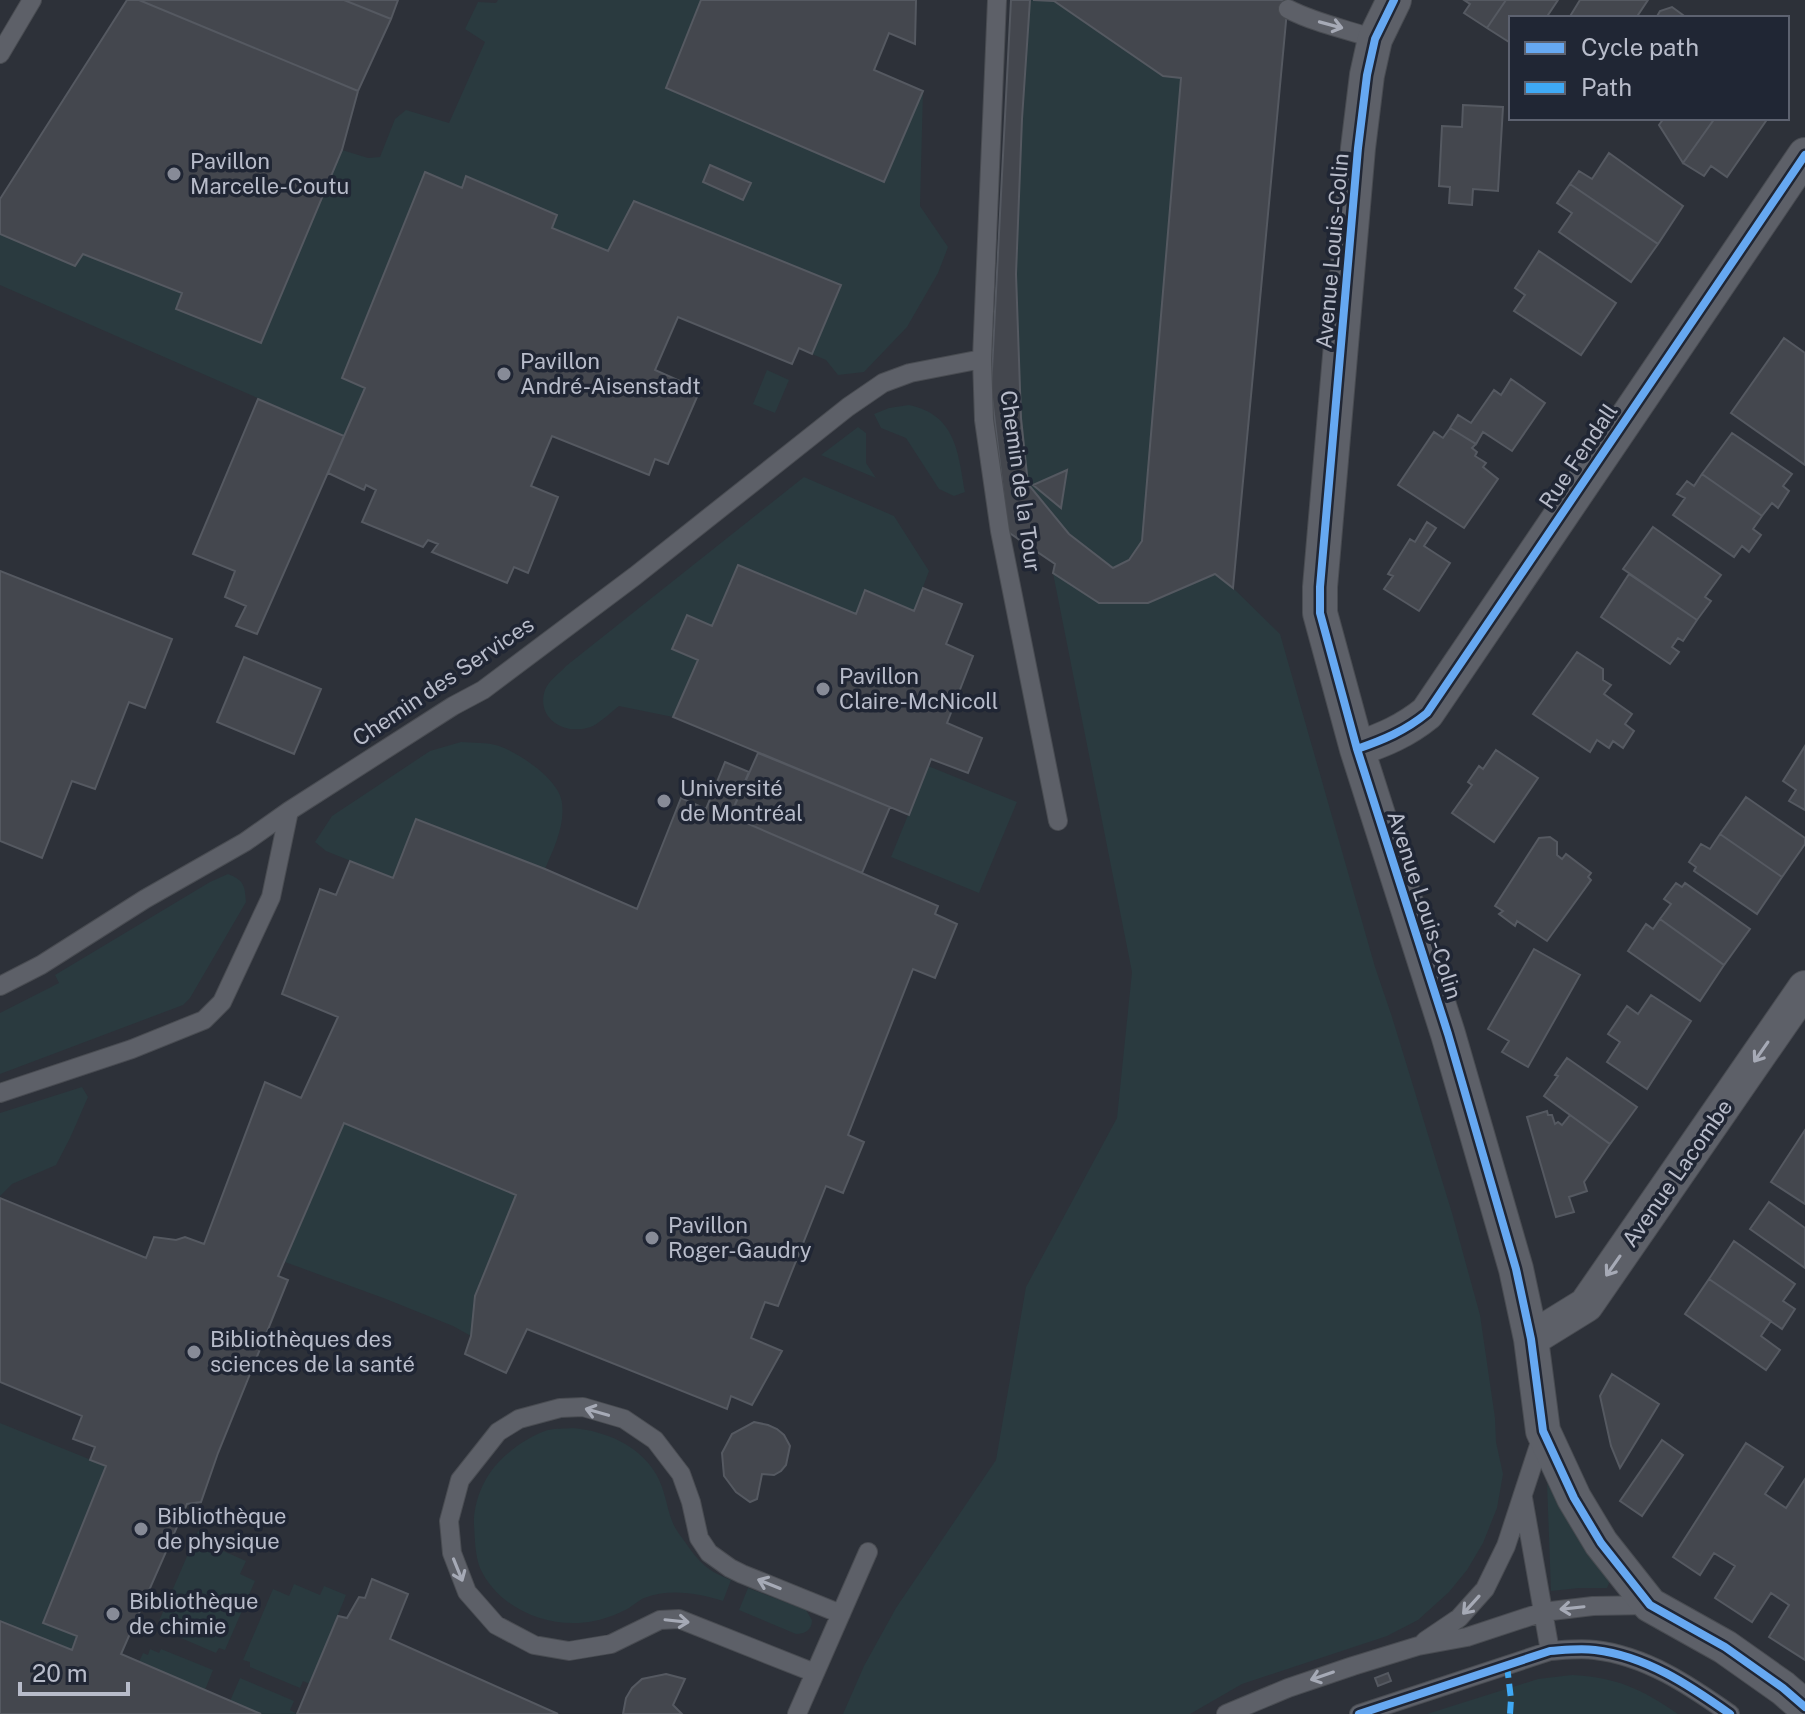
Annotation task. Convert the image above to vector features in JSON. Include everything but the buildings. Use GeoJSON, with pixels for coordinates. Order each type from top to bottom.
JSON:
{"type":"FeatureCollection","features":[{"type":"Feature","properties":{"kind":"street","name":"Avenue Louis-Colin"},"geometry":{"type":"LineString","coordinates":[[1394,0],[1375,39],[1358,148],[1320,613],[1357,749],[1448,1034],[1516,1269],[1531,1339],[1543,1431],[1574,1498],[1601,1543],[1650,1605],[1725,1647],[1805,1707]]}},
{"type":"Feature","properties":{"kind":"street","name":"Rue Fendall"},"geometry":{"type":"LineString","coordinates":[[1357,749],[1387,739],[1427,713],[1805,155]]}},
{"type":"Feature","properties":{"kind":"street","name":"Avenue Lacombe"},"geometry":{"type":"LineString","coordinates":[[1531,1339],[1586,1305],[1805,988]]}},
{"type":"Feature","properties":{"kind":"lane"},"geometry":{"type":"LineString","coordinates":[[0,54],[32,0]]}},
{"type":"Feature","properties":{"kind":"lane","name":"Chemin de la Tour"},"geometry":{"type":"LineString","coordinates":[[997,0],[982,359],[984,420],[1000,531],[1058,821]]}},
{"type":"Feature","properties":{"kind":"lane"},"geometry":{"type":"LineString","coordinates":[[1288,9],[1309,20],[1375,39]]}},
{"type":"Feature","properties":{"kind":"lane","name":"Chemin des Services"},"geometry":{"type":"LineString","coordinates":[[0,986],[41,965],[145,899],[245,842],[453,706],[483,690],[883,383],[910,373],[982,359]]}},
{"type":"Feature","properties":{"kind":"lane"},"geometry":{"type":"LineString","coordinates":[[0,1093],[132,1049],[204,1020],[222,1002],[271,897],[289,811]]}},
{"type":"Feature","properties":{"kind":"lane"},"geometry":{"type":"LineString","coordinates":[[815,1673],[679,1619],[660,1620],[611,1644],[569,1651],[534,1645],[496,1625],[467,1592],[452,1553],[449,1521],[460,1480],[498,1432],[519,1419],[560,1408],[583,1407],[624,1419],[655,1440],[681,1474],[699,1538],[709,1553],[742,1574],[841,1614]]}},
{"type":"Feature","properties":{"kind":"lane"},"geometry":{"type":"LineString","coordinates":[[1418,1646],[1459,1618],[1485,1589],[1506,1546],[1543,1431]]}},
{"type":"Feature","properties":{"kind":"lane"},"geometry":{"type":"LineString","coordinates":[[1522,1495],[1550,1651]]}},
{"type":"Feature","properties":{"kind":"lane"},"geometry":{"type":"LineString","coordinates":[[797,1714],[868,1552]]}},
{"type":"Feature","properties":{"kind":"lane"},"geometry":{"type":"LineString","coordinates":[[1226,1714],[1288,1688],[1418,1646],[1467,1637],[1543,1612],[1593,1606],[1650,1605]]}},
{"type":"Feature","properties":{"kind":"lane"},"geometry":{"type":"LineString","coordinates":[[1359,1714],[1550,1651],[1596,1650],[1666,1671],[1730,1714]]}},
{"type":"Feature","properties":{"kind":"shaded area"},"geometry":{"type":"Polygon","coordinates":[[[498,0],[701,0],[707,105],[884,182],[923,91],[920,206],[948,247],[938,273],[907,327],[864,372],[838,375],[826,360],[812,354],[840,285],[634,201],[608,251],[552,228],[556,215],[467,176],[342,378],[365,388],[344,436],[0,285],[0,234],[74,266],[83,254],[182,293],[177,309],[261,342],[342,150],[368,158],[380,157],[395,119],[406,110],[449,123],[485,42],[465,29],[478,2],[496,3],[498,0]]]}},
{"type":"Feature","properties":{"kind":"shaded area"},"geometry":{"type":"Polygon","coordinates":[[[1030,0],[1054,1],[1163,76],[1181,78],[1142,541],[1129,560],[1113,568],[1069,534],[1028,484],[1021,418],[1016,274],[1030,0]]]}},
{"type":"Feature","properties":{"kind":"shaded area"},"geometry":{"type":"Polygon","coordinates":[[[767,370],[789,380],[775,413],[753,404],[767,370]]]}},
{"type":"Feature","properties":{"kind":"shaded area"},"geometry":{"type":"Polygon","coordinates":[[[909,405],[925,410],[946,426],[957,450],[965,492],[954,496],[939,489],[906,438],[881,428],[874,414],[909,405]]]}},
{"type":"Feature","properties":{"kind":"shaded area"},"geometry":{"type":"Polygon","coordinates":[[[858,427],[866,433],[866,463],[876,478],[821,455],[858,427]]]}},
{"type":"Feature","properties":{"kind":"shaded area"},"geometry":{"type":"Polygon","coordinates":[[[804,477],[894,516],[929,571],[914,611],[866,590],[856,614],[738,565],[712,626],[686,616],[673,649],[698,660],[673,717],[619,706],[593,726],[574,729],[564,727],[549,717],[543,701],[551,680],[804,477]]]}},
{"type":"Feature","properties":{"kind":"shaded area"},"geometry":{"type":"Polygon","coordinates":[[[1053,573],[1099,603],[1148,603],[1215,574],[1280,634],[1375,967],[1452,1213],[1480,1315],[1503,1474],[1497,1508],[1483,1543],[1467,1570],[1449,1592],[1418,1620],[1387,1636],[1242,1684],[1190,1714],[843,1714],[864,1666],[896,1608],[996,1460],[1026,1287],[1117,1118],[1132,972],[1053,573]]]}},
{"type":"Feature","properties":{"kind":"shaded area"},"geometry":{"type":"Polygon","coordinates":[[[461,742],[490,744],[507,750],[537,768],[560,794],[562,820],[545,869],[416,819],[393,878],[326,851],[315,842],[332,816],[430,751],[461,742]]]}},
{"type":"Feature","properties":{"kind":"shaded area"},"geometry":{"type":"Polygon","coordinates":[[[928,766],[1017,802],[979,893],[891,857],[928,766]]]}},
{"type":"Feature","properties":{"kind":"shaded area"},"geometry":{"type":"Polygon","coordinates":[[[228,874],[243,884],[246,902],[183,1005],[0,1074],[0,1013],[59,983],[55,975],[228,874]]]}},
{"type":"Feature","properties":{"kind":"shaded area"},"geometry":{"type":"Polygon","coordinates":[[[82,1087],[88,1097],[56,1165],[12,1184],[0,1196],[0,1113],[82,1087]]]}},
{"type":"Feature","properties":{"kind":"shaded area"},"geometry":{"type":"Polygon","coordinates":[[[344,1123],[516,1195],[475,1296],[471,1336],[386,1299],[285,1262],[344,1123]]]}},
{"type":"Feature","properties":{"kind":"shaded area"},"geometry":{"type":"Polygon","coordinates":[[[0,1423],[106,1466],[43,1623],[77,1636],[72,1650],[0,1621],[0,1423]]]}},
{"type":"Feature","properties":{"kind":"shaded area"},"geometry":{"type":"Polygon","coordinates":[[[573,1428],[597,1432],[620,1441],[649,1464],[659,1480],[679,1534],[704,1565],[731,1580],[723,1601],[694,1594],[664,1593],[644,1598],[626,1610],[602,1619],[561,1622],[528,1614],[513,1606],[489,1583],[478,1563],[474,1525],[477,1500],[487,1477],[502,1458],[527,1439],[548,1430],[573,1428]]]}},
{"type":"Feature","properties":{"kind":"shaded area"},"geometry":{"type":"Polygon","coordinates":[[[1547,1483],[1583,1546],[1610,1581],[1607,1588],[1551,1591],[1547,1483]]]}},
{"type":"Feature","properties":{"kind":"shaded area"},"geometry":{"type":"Polygon","coordinates":[[[198,1531],[224,1542],[221,1550],[246,1561],[240,1574],[255,1581],[225,1650],[219,1648],[216,1653],[167,1632],[169,1626],[159,1621],[198,1531]]]}},
{"type":"Feature","properties":{"kind":"shaded area"},"geometry":{"type":"Polygon","coordinates":[[[294,1584],[320,1595],[324,1586],[346,1595],[310,1684],[303,1681],[300,1688],[250,1667],[250,1662],[243,1660],[273,1589],[289,1596],[294,1584]]]}},
{"type":"Feature","properties":{"kind":"shaded area"},"geometry":{"type":"Polygon","coordinates":[[[748,1588],[806,1610],[812,1620],[809,1629],[796,1634],[739,1610],[748,1588]]]}},
{"type":"Feature","properties":{"kind":"shaded area"},"geometry":{"type":"Polygon","coordinates":[[[150,1649],[159,1653],[161,1649],[213,1670],[205,1690],[139,1662],[143,1653],[148,1655],[150,1649]]]}},
{"type":"Feature","properties":{"kind":"shaded area"},"geometry":{"type":"Polygon","coordinates":[[[1572,1675],[1602,1678],[1628,1686],[1678,1714],[1427,1714],[1538,1679],[1572,1675]]]}},
{"type":"Feature","properties":{"kind":"shaded area"},"geometry":{"type":"Polygon","coordinates":[[[240,1678],[294,1701],[290,1710],[297,1714],[261,1714],[230,1701],[240,1678]]]}},
{"type":"Feature","properties":{"kind":"marked path"},"geometry":{"type":"LineString","coordinates":[[1507,1666],[1510,1714]]}},
{"type":"Feature","properties":{"kind":"cycle path"},"geometry":{"type":"LineString","coordinates":[[1394,0],[1375,39],[1358,148],[1320,613],[1357,749],[1448,1034],[1516,1269],[1531,1339],[1543,1431],[1574,1498],[1601,1543],[1650,1605],[1725,1647],[1805,1707]]}},
{"type":"Feature","properties":{"kind":"cycle path"},"geometry":{"type":"LineString","coordinates":[[1357,749],[1394,734],[1427,713],[1805,155]]}},
{"type":"Feature","properties":{"kind":"cycle path"},"geometry":{"type":"LineString","coordinates":[[1359,1714],[1550,1651],[1584,1649],[1614,1653],[1649,1665],[1730,1714]]}},
{"type":"Feature","properties":{"kind":"place","name":"Pavillon Marcelle-Coutu"},"geometry":{"type":"Point","coordinates":[174,174]}},
{"type":"Feature","properties":{"kind":"place","name":"Pavillon André-Aisenstadt"},"geometry":{"type":"Point","coordinates":[504,374]}},
{"type":"Feature","properties":{"kind":"place","name":"Pavillon Claire-McNicoll"},"geometry":{"type":"Point","coordinates":[823,689]}},
{"type":"Feature","properties":{"kind":"place","name":"Université de Montréal"},"geometry":{"type":"Point","coordinates":[664,801]}},
{"type":"Feature","properties":{"kind":"place","name":"Pavillon Roger-Gaudry"},"geometry":{"type":"Point","coordinates":[652,1238]}},
{"type":"Feature","properties":{"kind":"place","name":"Bibliothèques des sciences de la santé"},"geometry":{"type":"Point","coordinates":[194,1352]}},
{"type":"Feature","properties":{"kind":"place","name":"Bibliothèque de physique"},"geometry":{"type":"Point","coordinates":[141,1529]}},
{"type":"Feature","properties":{"kind":"place","name":"Bibliothèque de chimie"},"geometry":{"type":"Point","coordinates":[113,1614]}}]}
